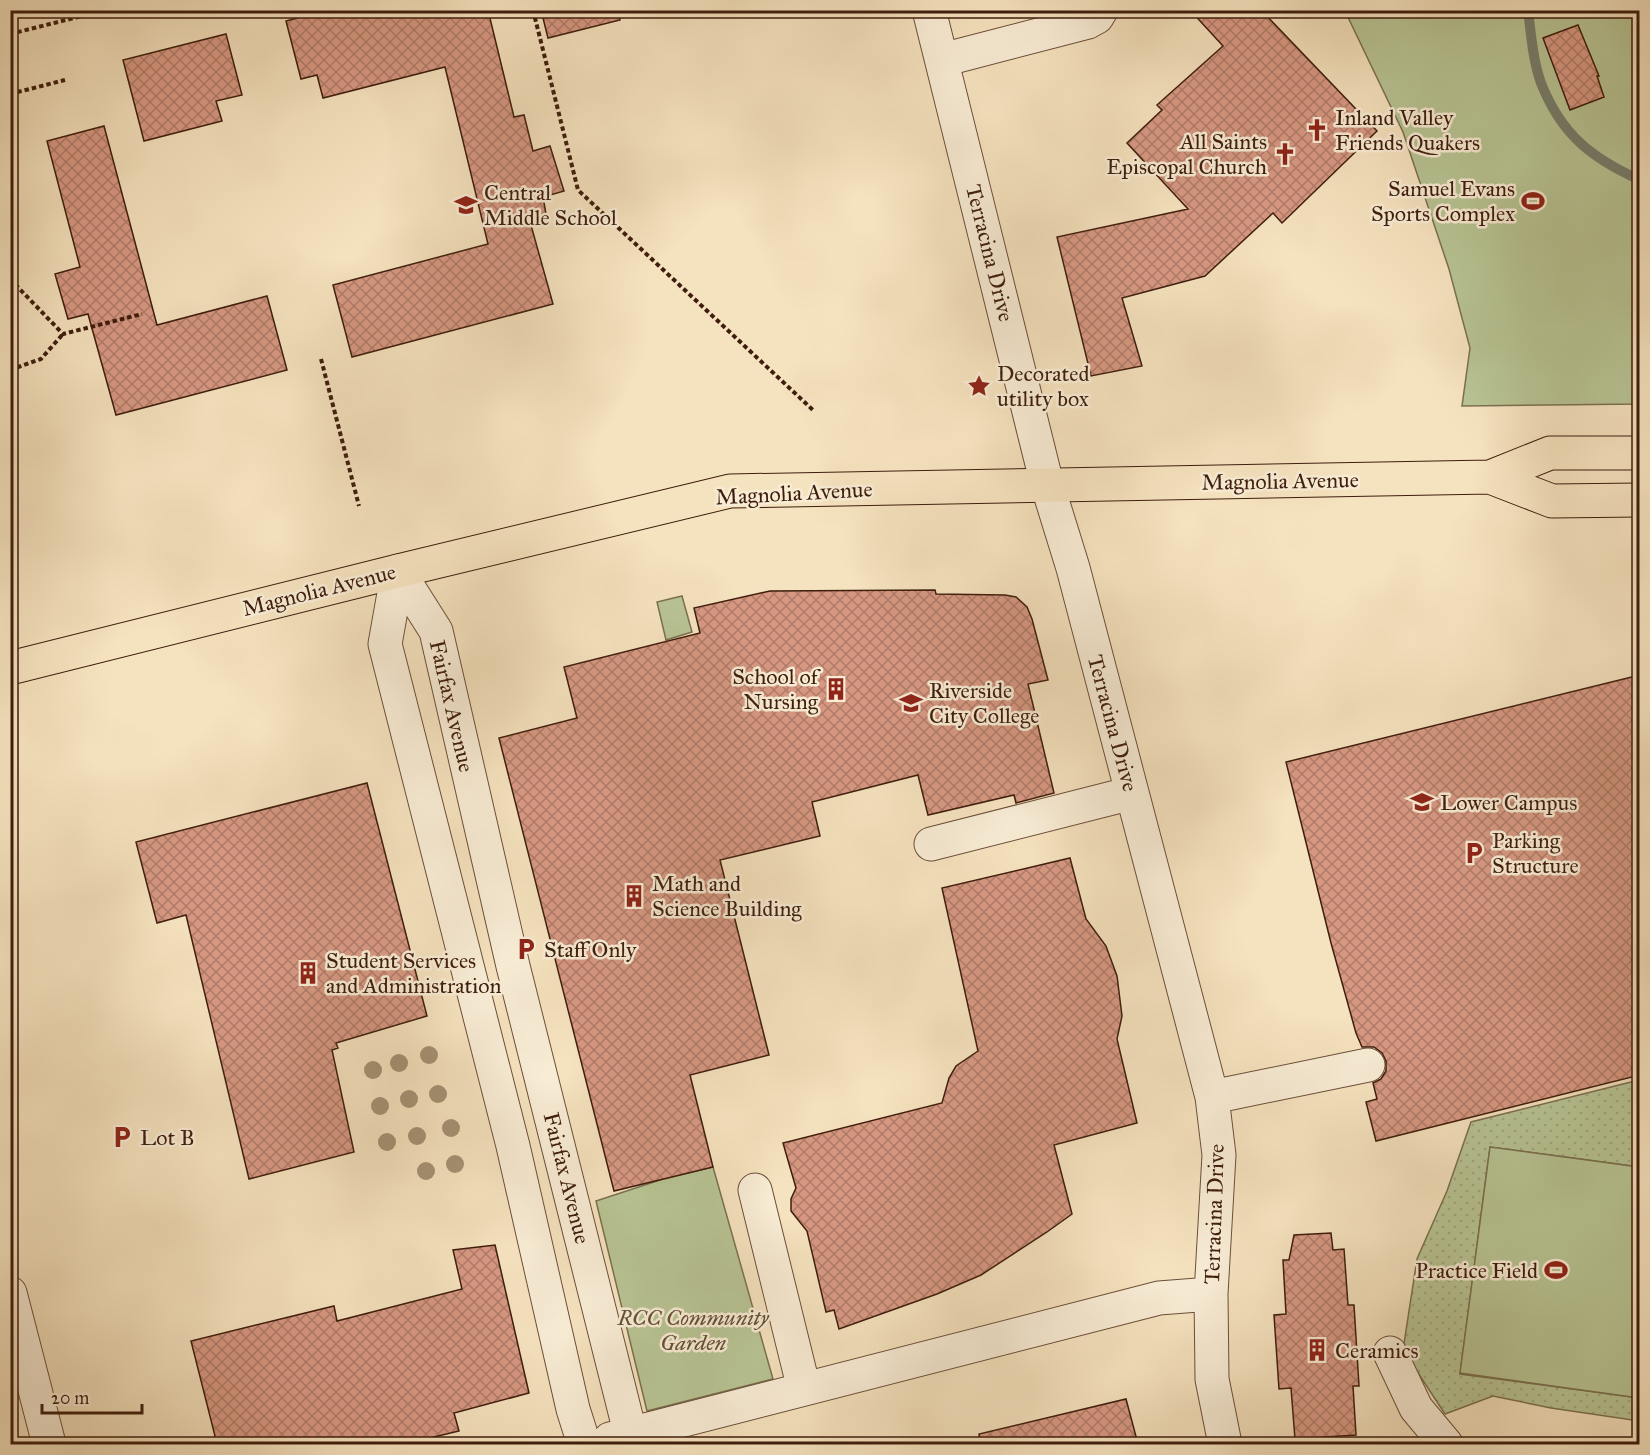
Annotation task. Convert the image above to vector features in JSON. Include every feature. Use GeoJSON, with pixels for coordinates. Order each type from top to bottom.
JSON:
{"type":"FeatureCollection","features":[{"type":"Feature","properties":{"kind":"main road","name":"Magnolia Avenue"},"geometry":{"type":"LineString","coordinates":[[10,668],[398,570],[730,492],[1490,477],[1550,453],[1640,453]]}},
{"type":"Feature","properties":{"kind":"main road","name":"Magnolia Avenue"},"geometry":{"type":"LineString","coordinates":[[1490,477],[1552,501],[1640,500]]}},
{"type":"Feature","properties":{"kind":"street","name":"Terracina Drive"},"geometry":{"type":"LineString","coordinates":[[929,10],[1047,484],[1073,568],[1212,1097],[1219,1155],[1211,1294],[1212,1379],[1225,1444]]}},
{"type":"Feature","properties":{"kind":"street"},"geometry":{"type":"LineString","coordinates":[[942,60],[1088,22],[1097,17],[1101,10]]}},
{"type":"Feature","properties":{"kind":"street","name":"Fairfax Avenue"},"geometry":{"type":"LineString","coordinates":[[398,570],[436,631],[490,868],[632,1439]]}},
{"type":"Feature","properties":{"kind":"street","name":"Fairfax Avenue"},"geometry":{"type":"LineString","coordinates":[[398,570],[385,644],[513,1146],[573,1409],[586,1444]]}},
{"type":"Feature","properties":{"kind":"street"},"geometry":{"type":"LineString","coordinates":[[931,844],[1132,793]]}},
{"type":"Feature","properties":{"kind":"street"},"geometry":{"type":"LineString","coordinates":[[445,879],[490,868]]}},
{"type":"Feature","properties":{"kind":"street"},"geometry":{"type":"LineString","coordinates":[[1212,1097],[1368,1065]]}},
{"type":"Feature","properties":{"kind":"street"},"geometry":{"type":"LineString","coordinates":[[755,1190],[804,1389]]}},
{"type":"Feature","properties":{"kind":"street"},"geometry":{"type":"LineString","coordinates":[[10,1293],[49,1444]]}},
{"type":"Feature","properties":{"kind":"street"},"geometry":{"type":"LineString","coordinates":[[586,1444],[632,1439],[804,1389],[1159,1298],[1211,1294]]}},
{"type":"Feature","properties":{"kind":"street"},"geometry":{"type":"LineString","coordinates":[[1390,1353],[1416,1408],[1446,1444]]}},
{"type":"Feature","properties":{"kind":"path"},"geometry":{"type":"LineString","coordinates":[[10,34],[105,10]]}},
{"type":"Feature","properties":{"kind":"path"},"geometry":{"type":"LineString","coordinates":[[532,10],[578,190],[814,411]]}},
{"type":"Feature","properties":{"kind":"path"},"geometry":{"type":"LineString","coordinates":[[10,93],[65,80]]}},
{"type":"Feature","properties":{"kind":"path"},"geometry":{"type":"LineString","coordinates":[[10,279],[63,334]]}},
{"type":"Feature","properties":{"kind":"path"},"geometry":{"type":"LineString","coordinates":[[10,369],[41,359],[63,334],[142,314]]}},
{"type":"Feature","properties":{"kind":"path"},"geometry":{"type":"LineString","coordinates":[[321,359],[359,506]]}},
{"type":"Feature","properties":{"kind":"green space","name":"Samuel Evans Sports Complex"},"geometry":{"type":"Polygon","coordinates":[[[1345,11],[1639,11],[1639,404],[1462,406],[1470,348],[1449,269],[1403,132],[1345,11]]]}},
{"type":"Feature","properties":{"kind":"green space"},"geometry":{"type":"Polygon","coordinates":[[[682,596],[692,632],[666,640],[657,602],[682,596]]]}},
{"type":"Feature","properties":{"kind":"green space"},"geometry":{"type":"Polygon","coordinates":[[[1639,1080],[1639,1167],[1490,1147],[1460,1374],[1639,1398],[1639,1421],[1551,1408],[1493,1396],[1445,1414],[1403,1350],[1417,1259],[1447,1191],[1471,1122],[1639,1080]]]}},
{"type":"Feature","properties":{"kind":"green space","name":"Practice Field"},"geometry":{"type":"Polygon","coordinates":[[[1490,1147],[1639,1167],[1639,1398],[1460,1373],[1490,1147]]]}},
{"type":"Feature","properties":{"kind":"green space","name":"RCC Community Garden"},"geometry":{"type":"Polygon","coordinates":[[[713,1167],[773,1379],[647,1411],[596,1201],[663,1179],[713,1167]]]}},
{"type":"Feature","properties":{"kind":"building"},"geometry":{"type":"Polygon","coordinates":[[[326,10],[488,10],[514,117],[524,115],[533,151],[550,146],[564,191],[543,197],[546,214],[529,218],[553,304],[352,357],[333,285],[488,244],[445,67],[323,98],[317,75],[301,79],[286,21],[326,10]]]}},
{"type":"Feature","properties":{"kind":"building"},"geometry":{"type":"Polygon","coordinates":[[[541,10],[619,10],[620,20],[548,38],[541,10]]]}},
{"type":"Feature","properties":{"kind":"building","name":"All Saints Episcopal Church"},"geometry":{"type":"Polygon","coordinates":[[[1190,10],[1261,10],[1377,131],[1282,223],[1273,213],[1205,276],[1122,298],[1142,366],[1091,376],[1057,237],[1188,209],[1127,143],[1162,110],[1157,105],[1223,46],[1190,10]]]}},
{"type":"Feature","properties":{"kind":"building"},"geometry":{"type":"Polygon","coordinates":[[[1578,25],[1599,76],[1597,76],[1604,97],[1570,110],[1543,38],[1578,25]]]}},
{"type":"Feature","properties":{"kind":"building"},"geometry":{"type":"Polygon","coordinates":[[[226,34],[242,95],[216,101],[222,121],[144,141],[123,60],[226,34]]]}},
{"type":"Feature","properties":{"kind":"building"},"geometry":{"type":"Polygon","coordinates":[[[104,126],[157,325],[267,296],[287,370],[116,415],[88,314],[68,319],[55,274],[80,267],[47,141],[104,126]]]}},
{"type":"Feature","properties":{"kind":"building"},"geometry":{"type":"Polygon","coordinates":[[[935,590],[936,594],[1016,597],[1027,607],[1048,680],[1028,684],[1054,793],[1016,803],[1014,795],[928,815],[918,775],[812,802],[820,836],[720,860],[769,1055],[690,1075],[713,1167],[614,1191],[499,738],[577,718],[564,667],[700,633],[694,608],[770,591],[935,590]]]}},
{"type":"Feature","properties":{"kind":"building","name":"Parking Structure"},"geometry":{"type":"Polygon","coordinates":[[[1640,675],[1640,1075],[1376,1141],[1366,1102],[1377,1099],[1373,1083],[1381,1079],[1386,1071],[1386,1061],[1382,1053],[1374,1047],[1362,1047],[1356,1033],[1286,762],[1640,675]]]}},
{"type":"Feature","properties":{"kind":"building","name":"Student Services and Administration"},"geometry":{"type":"Polygon","coordinates":[[[367,783],[427,1016],[336,1043],[338,1048],[332,1050],[354,1152],[249,1179],[186,915],[157,923],[136,842],[367,783]]]}},
{"type":"Feature","properties":{"kind":"building"},"geometry":{"type":"Polygon","coordinates":[[[1070,858],[1086,919],[1106,946],[1117,976],[1122,1016],[1117,1039],[1137,1123],[1054,1145],[1072,1214],[1047,1232],[981,1275],[937,1294],[839,1329],[834,1310],[826,1312],[807,1231],[791,1211],[791,1199],[796,1188],[783,1143],[942,1103],[949,1078],[956,1066],[978,1051],[942,888],[1070,858]]]}},
{"type":"Feature","properties":{"kind":"building","name":"Ceramics"},"geometry":{"type":"Polygon","coordinates":[[[1331,1233],[1333,1250],[1344,1249],[1348,1305],[1354,1305],[1359,1386],[1353,1386],[1356,1435],[1295,1439],[1291,1388],[1279,1389],[1274,1315],[1286,1314],[1283,1260],[1289,1260],[1294,1235],[1331,1233]]]}},
{"type":"Feature","properties":{"kind":"building"},"geometry":{"type":"Polygon","coordinates":[[[495,1245],[529,1393],[454,1413],[459,1431],[405,1444],[217,1444],[191,1341],[334,1306],[337,1321],[462,1289],[453,1250],[495,1245]]]}},
{"type":"Feature","properties":{"kind":"building"},"geometry":{"type":"Polygon","coordinates":[[[1126,1399],[1138,1444],[980,1444],[979,1434],[1126,1399]]]}},
{"type":"Feature","properties":{"kind":"waterway"},"geometry":{"type":"LineString","coordinates":[[1528,10],[1538,75],[1558,117],[1592,153],[1622,172],[1640,180]]}},
{"type":"Feature","properties":{"kind":"place","name":"Inland Valley Friends Quakers"},"geometry":{"type":"Point","coordinates":[1317,130]}},
{"type":"Feature","properties":{"kind":"place","name":"All Saints Episcopal Church"},"geometry":{"type":"Point","coordinates":[1285,154]}},
{"type":"Feature","properties":{"kind":"place","name":"Samuel Evans Sports Complex"},"geometry":{"type":"Point","coordinates":[1533,201]}},
{"type":"Feature","properties":{"kind":"place","name":"Central Middle School"},"geometry":{"type":"Point","coordinates":[466,205]}},
{"type":"Feature","properties":{"kind":"place","name":"Decorated utility box"},"geometry":{"type":"Point","coordinates":[979,386]}},
{"type":"Feature","properties":{"kind":"place","name":"School of Nursing"},"geometry":{"type":"Point","coordinates":[836,689]}},
{"type":"Feature","properties":{"kind":"place","name":"Riverside City College"},"geometry":{"type":"Point","coordinates":[911,703]}},
{"type":"Feature","properties":{"kind":"place","name":"Lower Campus"},"geometry":{"type":"Point","coordinates":[1422,802]}},
{"type":"Feature","properties":{"kind":"place","name":"Parking Structure"},"geometry":{"type":"Point","coordinates":[1474,853]}},
{"type":"Feature","properties":{"kind":"place","name":"Math and Science Building"},"geometry":{"type":"Point","coordinates":[634,896]}},
{"type":"Feature","properties":{"kind":"place","name":"Staff Only"},"geometry":{"type":"Point","coordinates":[526,949]}},
{"type":"Feature","properties":{"kind":"place","name":"Student Services and Administration"},"geometry":{"type":"Point","coordinates":[308,973]}},
{"type":"Feature","properties":{"kind":"place","name":"Lot B"},"geometry":{"type":"Point","coordinates":[122,1137]}},
{"type":"Feature","properties":{"kind":"place","name":"Practice Field"},"geometry":{"type":"Point","coordinates":[1556,1270]}},
{"type":"Feature","properties":{"kind":"place","name":"Ceramics"},"geometry":{"type":"Point","coordinates":[1317,1350]}}]}
